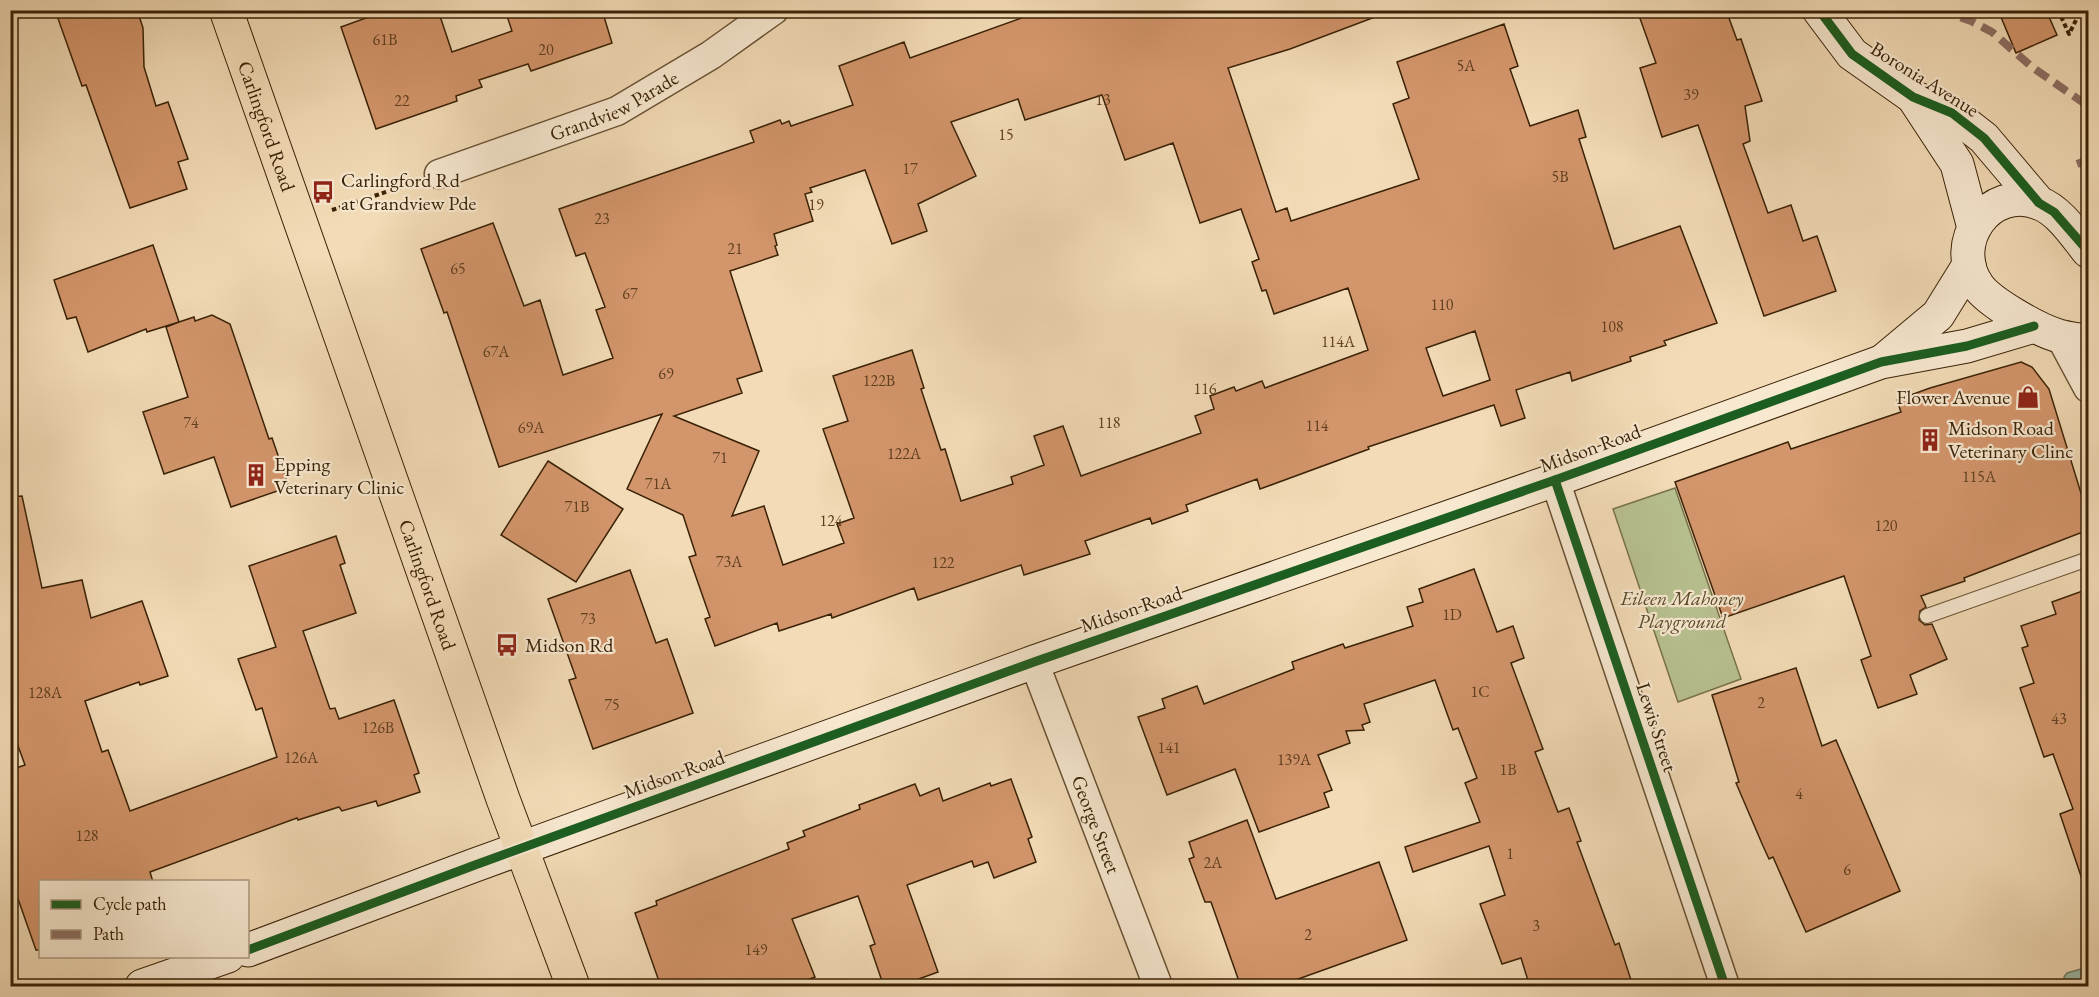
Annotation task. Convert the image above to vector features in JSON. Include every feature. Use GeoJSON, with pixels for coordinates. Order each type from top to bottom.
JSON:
{"type":"FeatureCollection","features":[{"type":"Feature","properties":{"kind":"main road","name":"Carlingford Road"},"geometry":{"type":"LineString","coordinates":[[226,10],[521,848],[573,987]]}},
{"type":"Feature","properties":{"kind":"street","name":"Grandview Parade"},"geometry":{"type":"LineString","coordinates":[[439,174],[617,111],[711,56],[774,10]]}},
{"type":"Feature","properties":{"kind":"street","name":"Boronia Avenue"},"geometry":{"type":"LineString","coordinates":[[1819,10],[1852,54],[1913,97],[1952,113],[1984,138],[2039,203],[2054,212],[2088,251]]}},
{"type":"Feature","properties":{"kind":"street","name":"Boronia Avenue"},"geometry":{"type":"LineString","coordinates":[[1913,97],[1957,164],[1974,228]]}},
{"type":"Feature","properties":{"kind":"street"},"geometry":{"type":"LineString","coordinates":[[2039,203],[2022,200],[2001,202],[1986,211],[1974,228],[1968,245],[1969,265],[1977,285],[1990,298],[2061,334],[2088,388]]}},
{"type":"Feature","properties":{"kind":"street","name":"Midson Road"},"geometry":{"type":"LineString","coordinates":[[1881,362],[1938,315],[1969,265]]}},
{"type":"Feature","properties":{"kind":"street","name":"Midson Road"},"geometry":{"type":"LineString","coordinates":[[249,950],[521,848],[1034,663],[1555,480],[1881,362],[1967,346],[2061,334]]}},
{"type":"Feature","properties":{"kind":"street","name":"Lewis Street"},"geometry":{"type":"LineString","coordinates":[[1555,480],[1725,987]]}},
{"type":"Feature","properties":{"kind":"street","name":"George Street"},"geometry":{"type":"LineString","coordinates":[[1034,663],[1158,987]]}},
{"type":"Feature","properties":{"kind":"street"},"geometry":{"type":"LineString","coordinates":[[142,987],[225,958]]}},
{"type":"Feature","properties":{"kind":"lane"},"geometry":{"type":"LineString","coordinates":[[1927,616],[2088,559]]}},
{"type":"Feature","properties":{"kind":"path"},"geometry":{"type":"LineString","coordinates":[[2058,10],[2069,34],[2078,16],[2088,12]]}},
{"type":"Feature","properties":{"kind":"path"},"geometry":{"type":"LineString","coordinates":[[301,221],[439,174]]}},
{"type":"Feature","properties":{"kind":"green space","name":"Eileen Mahoney Playground"},"geometry":{"type":"Polygon","coordinates":[[[1675,488],[1741,679],[1678,702],[1613,509],[1675,488]]]}},
{"type":"Feature","properties":{"kind":"shaded area"},"geometry":{"type":"Polygon","coordinates":[[[2088,967],[2088,986],[2065,986],[2064,977],[2067,973],[2088,967]]]}},
{"type":"Feature","properties":{"kind":"building"},"geometry":{"type":"Polygon","coordinates":[[[55,10],[137,10],[143,28],[144,67],[156,106],[168,102],[188,159],[178,162],[187,189],[130,208],[86,85],[82,86],[55,10]]]}},
{"type":"Feature","properties":{"kind":"building"},"geometry":{"type":"Polygon","coordinates":[[[388,10],[438,10],[452,52],[512,31],[505,10],[602,10],[612,43],[531,71],[528,64],[479,80],[482,87],[456,96],[457,101],[376,129],[341,27],[388,10]]]}},
{"type":"Feature","properties":{"kind":"building"},"geometry":{"type":"Polygon","coordinates":[[[1044,10],[1382,10],[1383,14],[1290,49],[1228,68],[1276,212],[1287,208],[1291,221],[1419,179],[1393,104],[1409,98],[1397,62],[1504,24],[1518,66],[1510,69],[1530,126],[1578,110],[1586,137],[1579,139],[1614,249],[1680,226],[1717,323],[1664,341],[1666,345],[1630,357],[1631,361],[1572,381],[1570,372],[1516,390],[1525,418],[1501,426],[1494,405],[1368,447],[1369,449],[1260,489],[1257,479],[1186,505],[1188,511],[1152,524],[1150,518],[1085,541],[1090,554],[1024,575],[1021,565],[918,600],[914,588],[832,618],[831,614],[779,631],[777,623],[715,646],[705,619],[710,617],[689,557],[696,555],[683,515],[627,489],[662,414],[499,467],[447,312],[444,313],[421,249],[493,223],[524,306],[540,300],[563,375],[613,358],[596,310],[605,307],[585,253],[576,256],[559,209],[754,142],[750,131],[780,120],[782,124],[789,121],[791,126],[853,105],[839,66],[904,42],[910,58],[1044,10]],[[1102,95],[1025,120],[1018,99],[951,122],[976,176],[918,204],[927,231],[892,244],[865,170],[810,188],[812,192],[805,194],[813,221],[774,234],[778,255],[730,271],[762,371],[737,379],[742,393],[674,416],[759,451],[732,516],[764,506],[783,565],[844,543],[837,524],[854,518],[823,429],[848,421],[833,376],[912,350],[924,388],[921,389],[941,450],[945,449],[961,501],[1013,484],[1011,477],[1044,465],[1034,436],[1063,426],[1081,476],[1201,433],[1195,416],[1214,409],[1210,396],[1234,387],[1236,391],[1262,381],[1265,388],[1368,350],[1348,288],[1274,314],[1266,290],[1262,291],[1252,262],[1259,259],[1241,209],[1200,223],[1173,143],[1125,160],[1102,95]],[[1475,331],[1426,348],[1443,396],[1490,380],[1475,331]]]}},
{"type":"Feature","properties":{"kind":"building"},"geometry":{"type":"Polygon","coordinates":[[[1637,10],[1726,10],[1737,40],[1741,39],[1762,101],[1745,106],[1750,141],[1743,144],[1768,213],[1791,205],[1803,241],[1817,236],[1836,291],[1764,316],[1698,125],[1662,137],[1640,68],[1656,63],[1637,10]]]}},
{"type":"Feature","properties":{"kind":"building"},"geometry":{"type":"Polygon","coordinates":[[[1998,10],[2046,10],[2057,35],[2016,53],[1998,10]]]}},
{"type":"Feature","properties":{"kind":"building"},"geometry":{"type":"Polygon","coordinates":[[[153,245],[179,322],[147,332],[146,329],[88,352],[76,317],[67,319],[54,280],[153,245]]]}},
{"type":"Feature","properties":{"kind":"building"},"geometry":{"type":"Polygon","coordinates":[[[212,315],[230,324],[269,439],[272,438],[289,487],[231,507],[214,457],[164,474],[143,412],[188,397],[166,327],[194,317],[195,321],[212,315]]]}},
{"type":"Feature","properties":{"kind":"building"},"geometry":{"type":"Polygon","coordinates":[[[2021,362],[2032,367],[2049,389],[2088,516],[2088,530],[1964,578],[1965,581],[1921,596],[1926,607],[1920,611],[1919,620],[1925,625],[1932,624],[1947,659],[1910,675],[1917,694],[1878,708],[1861,660],[1871,656],[1844,576],[1723,618],[1675,482],[1788,442],[1791,449],[1901,412],[1897,400],[1930,388],[2021,362]]]}},
{"type":"Feature","properties":{"kind":"building"},"geometry":{"type":"Polygon","coordinates":[[[548,461],[623,509],[576,582],[501,535],[548,461]]]}},
{"type":"Feature","properties":{"kind":"building"},"geometry":{"type":"Polygon","coordinates":[[[22,496],[42,588],[82,580],[91,618],[142,601],[168,676],[140,685],[139,682],[85,701],[102,752],[108,750],[130,811],[277,757],[262,708],[256,710],[238,659],[276,647],[249,566],[336,536],[345,563],[340,565],[356,613],[303,631],[330,709],[335,708],[339,719],[394,700],[419,773],[414,775],[420,792],[378,806],[376,801],[342,811],[339,807],[298,820],[297,818],[150,872],[152,880],[39,880],[39,950],[36,950],[10,876],[10,770],[25,765],[10,724],[10,497],[22,496]]]}},
{"type":"Feature","properties":{"kind":"building"},"geometry":{"type":"Polygon","coordinates":[[[1474,569],[1497,632],[1513,626],[1524,658],[1511,663],[1543,749],[1535,752],[1558,812],[1569,808],[1581,841],[1577,842],[1615,945],[1619,943],[1631,980],[1611,987],[1530,987],[1521,958],[1502,964],[1480,904],[1505,895],[1489,846],[1413,872],[1405,847],[1480,822],[1465,783],[1477,778],[1458,728],[1453,730],[1435,680],[1364,704],[1370,722],[1362,725],[1364,730],[1346,731],[1350,743],[1318,755],[1332,790],[1324,793],[1329,807],[1259,832],[1235,769],[1167,795],[1138,717],[1165,708],[1162,699],[1197,686],[1204,704],[1294,669],[1292,662],[1343,644],[1345,648],[1413,626],[1407,607],[1423,602],[1419,589],[1474,569]]]}},
{"type":"Feature","properties":{"kind":"building"},"geometry":{"type":"Polygon","coordinates":[[[630,570],[656,643],[667,639],[693,713],[593,749],[569,680],[576,678],[548,599],[630,570]]]}},
{"type":"Feature","properties":{"kind":"building"},"geometry":{"type":"Polygon","coordinates":[[[2088,589],[2088,884],[2084,885],[2060,814],[2073,809],[2053,754],[2044,757],[2020,688],[2034,683],[2022,648],[2028,646],[2021,626],[2056,614],[2052,602],[2088,589]]]}},
{"type":"Feature","properties":{"kind":"building"},"geometry":{"type":"Polygon","coordinates":[[[1796,668],[1822,746],[1836,740],[1900,891],[1806,932],[1773,857],[1769,859],[1736,783],[1739,782],[1712,695],[1796,668]]]}},
{"type":"Feature","properties":{"kind":"building"},"geometry":{"type":"Polygon","coordinates":[[[1011,779],[1032,837],[1028,839],[1036,862],[994,878],[988,862],[974,867],[972,861],[907,885],[938,972],[916,980],[918,987],[884,987],[870,946],[875,944],[858,896],[792,919],[815,977],[790,987],[661,987],[635,913],[657,905],[656,901],[789,849],[787,843],[805,836],[803,831],[860,809],[859,805],[915,784],[920,796],[939,788],[943,801],[990,783],[991,786],[1011,779]]]}},
{"type":"Feature","properties":{"kind":"building"},"geometry":{"type":"Polygon","coordinates":[[[1247,820],[1276,899],[1379,862],[1407,940],[1276,987],[1241,987],[1211,902],[1205,902],[1189,859],[1194,857],[1189,842],[1247,820]]]}},
{"type":"Feature","properties":{"kind":"marked path"},"geometry":{"type":"LineString","coordinates":[[1826,19],[1839,10]]}},
{"type":"Feature","properties":{"kind":"marked path"},"geometry":{"type":"LineString","coordinates":[[1939,10],[1971,21],[1992,32],[2032,67],[2088,106]]}},
{"type":"Feature","properties":{"kind":"marked path"},"geometry":{"type":"LineString","coordinates":[[2077,164],[2088,160]]}},
{"type":"Feature","properties":{"kind":"cycle path"},"geometry":{"type":"LineString","coordinates":[[1819,10],[1852,54],[1913,97],[1952,113],[1984,138],[2039,203],[2054,212],[2088,251]]}},
{"type":"Feature","properties":{"kind":"cycle path"},"geometry":{"type":"LineString","coordinates":[[249,950],[1034,662],[1555,480],[1881,362],[1967,346],[2034,326]]}},
{"type":"Feature","properties":{"kind":"cycle path"},"geometry":{"type":"LineString","coordinates":[[1555,480],[1725,986]]}},
{"type":"Feature","properties":{"kind":"place","name":"Carlingford Rd at Grandview Pde"},"geometry":{"type":"Point","coordinates":[323,192]}},
{"type":"Feature","properties":{"kind":"place","name":"Flower Avenue"},"geometry":{"type":"Point","coordinates":[2028,397]}},
{"type":"Feature","properties":{"kind":"place","name":"Midson Road Veterinary Clinc"},"geometry":{"type":"Point","coordinates":[1930,440]}},
{"type":"Feature","properties":{"kind":"place","name":"Epping Veterinary Clinic"},"geometry":{"type":"Point","coordinates":[256,475]}},
{"type":"Feature","properties":{"kind":"place","name":"Midson Rd"},"geometry":{"type":"Point","coordinates":[507,645]}}]}
